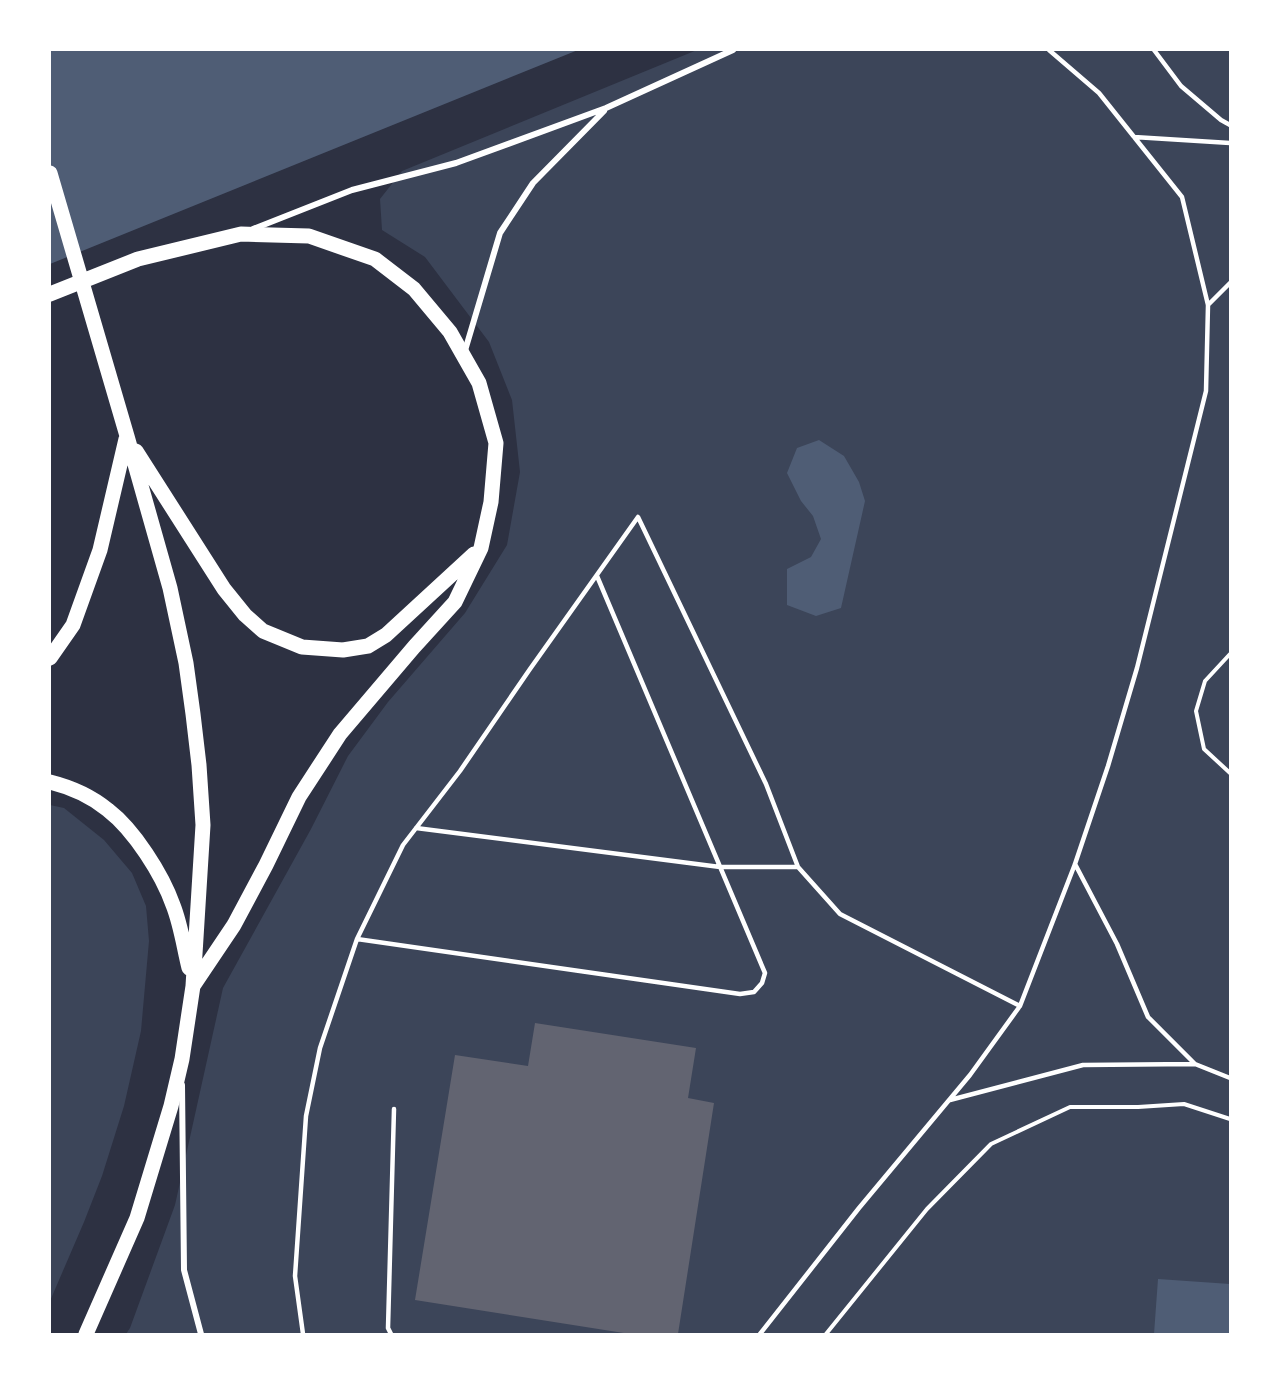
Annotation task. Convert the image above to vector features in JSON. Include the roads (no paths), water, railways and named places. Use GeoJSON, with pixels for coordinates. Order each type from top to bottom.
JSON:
{"type":"FeatureCollection","features":[{"type":"Feature","properties":{"kind":"main road"},"geometry":{"type":"LineString","coordinates":[[50,173],[170,588],[186,663],[199,765],[203,825],[193,986],[182,1059],[171,1106],[136,1218],[86,1335]]}},
{"type":"Feature","properties":{"kind":"main road"},"geometry":{"type":"LineString","coordinates":[[50,294],[138,259],[241,234],[309,236],[375,259],[414,289],[450,332],[479,383],[495,443],[491,502],[481,548],[456,602],[414,647],[340,734],[298,797],[234,925],[193,986]]}},
{"type":"Feature","properties":{"kind":"main road"},"geometry":{"type":"LineString","coordinates":[[127,436],[224,589],[245,615],[263,631],[303,647],[343,650],[368,645],[386,635],[481,548]]}},
{"type":"Feature","properties":{"kind":"main road"},"geometry":{"type":"LineString","coordinates":[[50,658],[73,625],[100,550],[127,436]]}},
{"type":"Feature","properties":{"kind":"main road"},"geometry":{"type":"LineString","coordinates":[[50,782],[80,793],[109,810],[135,838],[167,889],[175,908],[193,986]]}},
{"type":"Feature","properties":{"kind":"street"},"geometry":{"type":"LineString","coordinates":[[241,234],[352,190],[456,163],[606,108],[732,50]]}},
{"type":"Feature","properties":{"kind":"street"},"geometry":{"type":"LineString","coordinates":[[463,356],[500,233],[533,183],[606,108]]}},
{"type":"Feature","properties":{"kind":"street"},"geometry":{"type":"LineString","coordinates":[[182,1059],[184,1270],[201,1335]]}},
{"type":"Feature","properties":{"kind":"lane"},"geometry":{"type":"LineString","coordinates":[[760,1335],[859,1208],[970,1076],[1020,1006],[1075,864],[1108,766],[1137,668],[1206,391],[1208,305],[1182,197],[1099,93],[1049,50]]}},
{"type":"Feature","properties":{"kind":"lane"},"geometry":{"type":"LineString","coordinates":[[1154,50],[1181,86],[1230,125]]}},
{"type":"Feature","properties":{"kind":"lane"},"geometry":{"type":"LineString","coordinates":[[1134,137],[1230,143]]}},
{"type":"Feature","properties":{"kind":"lane"},"geometry":{"type":"LineString","coordinates":[[1208,305],[1230,283]]}},
{"type":"Feature","properties":{"kind":"lane"},"geometry":{"type":"LineString","coordinates":[[303,1335],[295,1276],[306,1116],[320,1048],[357,939],[403,844],[460,771],[638,517],[766,784],[798,867],[840,914],[1020,1006]]}},
{"type":"Feature","properties":{"kind":"lane"},"geometry":{"type":"LineString","coordinates":[[357,939],[740,994],[754,992],[762,982],[765,973],[597,576]]}},
{"type":"Feature","properties":{"kind":"lane"},"geometry":{"type":"LineString","coordinates":[[416,828],[720,867],[798,867]]}},
{"type":"Feature","properties":{"kind":"lane"},"geometry":{"type":"LineString","coordinates":[[1075,864],[1117,944],[1148,1017],[1195,1064]]}},
{"type":"Feature","properties":{"kind":"lane"},"geometry":{"type":"LineString","coordinates":[[950,1100],[1083,1065],[1195,1064],[1230,1078]]}},
{"type":"Feature","properties":{"kind":"lane"},"geometry":{"type":"LineString","coordinates":[[391,1335],[388,1328],[394,1109]]}}]}
